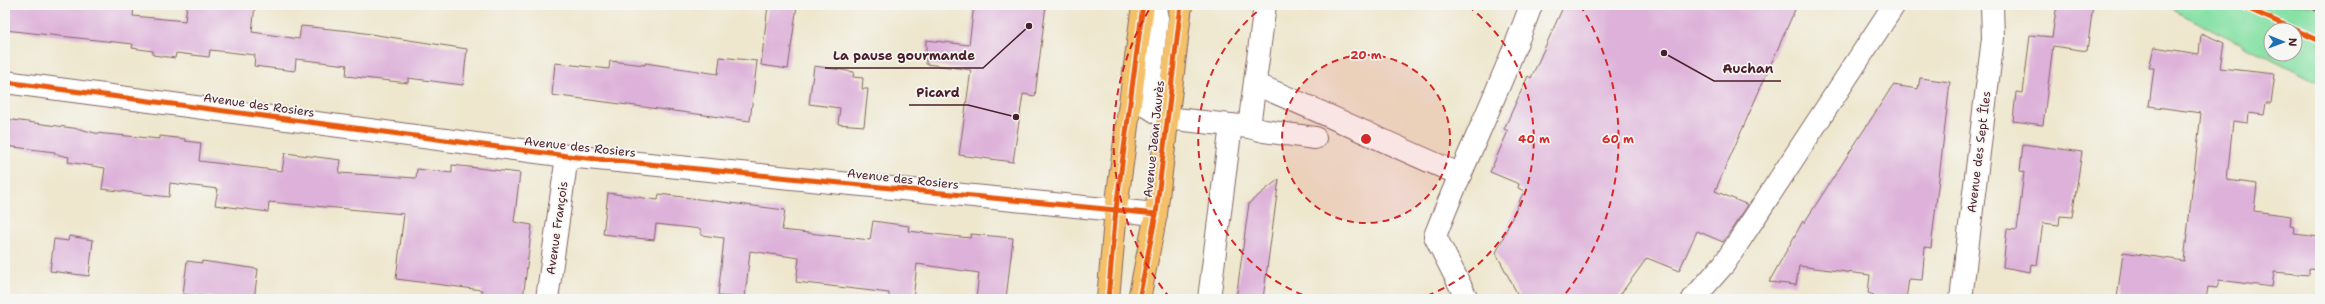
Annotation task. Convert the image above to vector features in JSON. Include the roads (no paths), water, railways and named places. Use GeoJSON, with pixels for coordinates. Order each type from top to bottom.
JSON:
{"type":"FeatureCollection","features":[{"type":"Feature","properties":{"kind":"main road"},"geometry":{"type":"LineString","coordinates":[[1108,299],[1116,209],[1143,5]]}},
{"type":"Feature","properties":{"kind":"main road","name":"Avenue Jean Jaurès"},"geometry":{"type":"LineString","coordinates":[[1139,299],[1156,214],[1166,118],[1181,5]]}},
{"type":"Feature","properties":{"kind":"street"},"geometry":{"type":"LineString","coordinates":[[1154,5],[1157,18],[1147,106],[1166,118],[1240,126],[1315,138]]}},
{"type":"Feature","properties":{"kind":"street"},"geometry":{"type":"LineString","coordinates":[[1209,299],[1240,126],[1256,84],[1265,5]]}},
{"type":"Feature","properties":{"kind":"street"},"geometry":{"type":"LineString","coordinates":[[1467,299],[1435,236],[1459,174],[1513,52],[1531,5]]}},
{"type":"Feature","properties":{"kind":"street"},"geometry":{"type":"LineString","coordinates":[[1694,299],[1724,264],[1894,5]]}},
{"type":"Feature","properties":{"kind":"street","name":"Avenue des Sept Îles"},"geometry":{"type":"LineString","coordinates":[[1961,299],[1993,38],[1992,5]]}},
{"type":"Feature","properties":{"kind":"street","name":"Avenue des Rosiers"},"geometry":{"type":"LineString","coordinates":[[5,82],[567,156],[1156,214]]}},
{"type":"Feature","properties":{"kind":"street"},"geometry":{"type":"LineString","coordinates":[[1256,84],[1318,109],[1380,140],[1459,174]]}},
{"type":"Feature","properties":{"kind":"street","name":"Avenue François"},"geometry":{"type":"LineString","coordinates":[[547,299],[567,156]]}},
{"type":"Feature","properties":{"kind":"place","name":"La pause gourmande"},"geometry":{"type":"Point","coordinates":[1029,26]}},
{"type":"Feature","properties":{"kind":"place","name":"Auchan"},"geometry":{"type":"Point","coordinates":[1664,53]}},
{"type":"Feature","properties":{"kind":"place","name":"Picard"},"geometry":{"type":"Point","coordinates":[1016,117]}}]}
